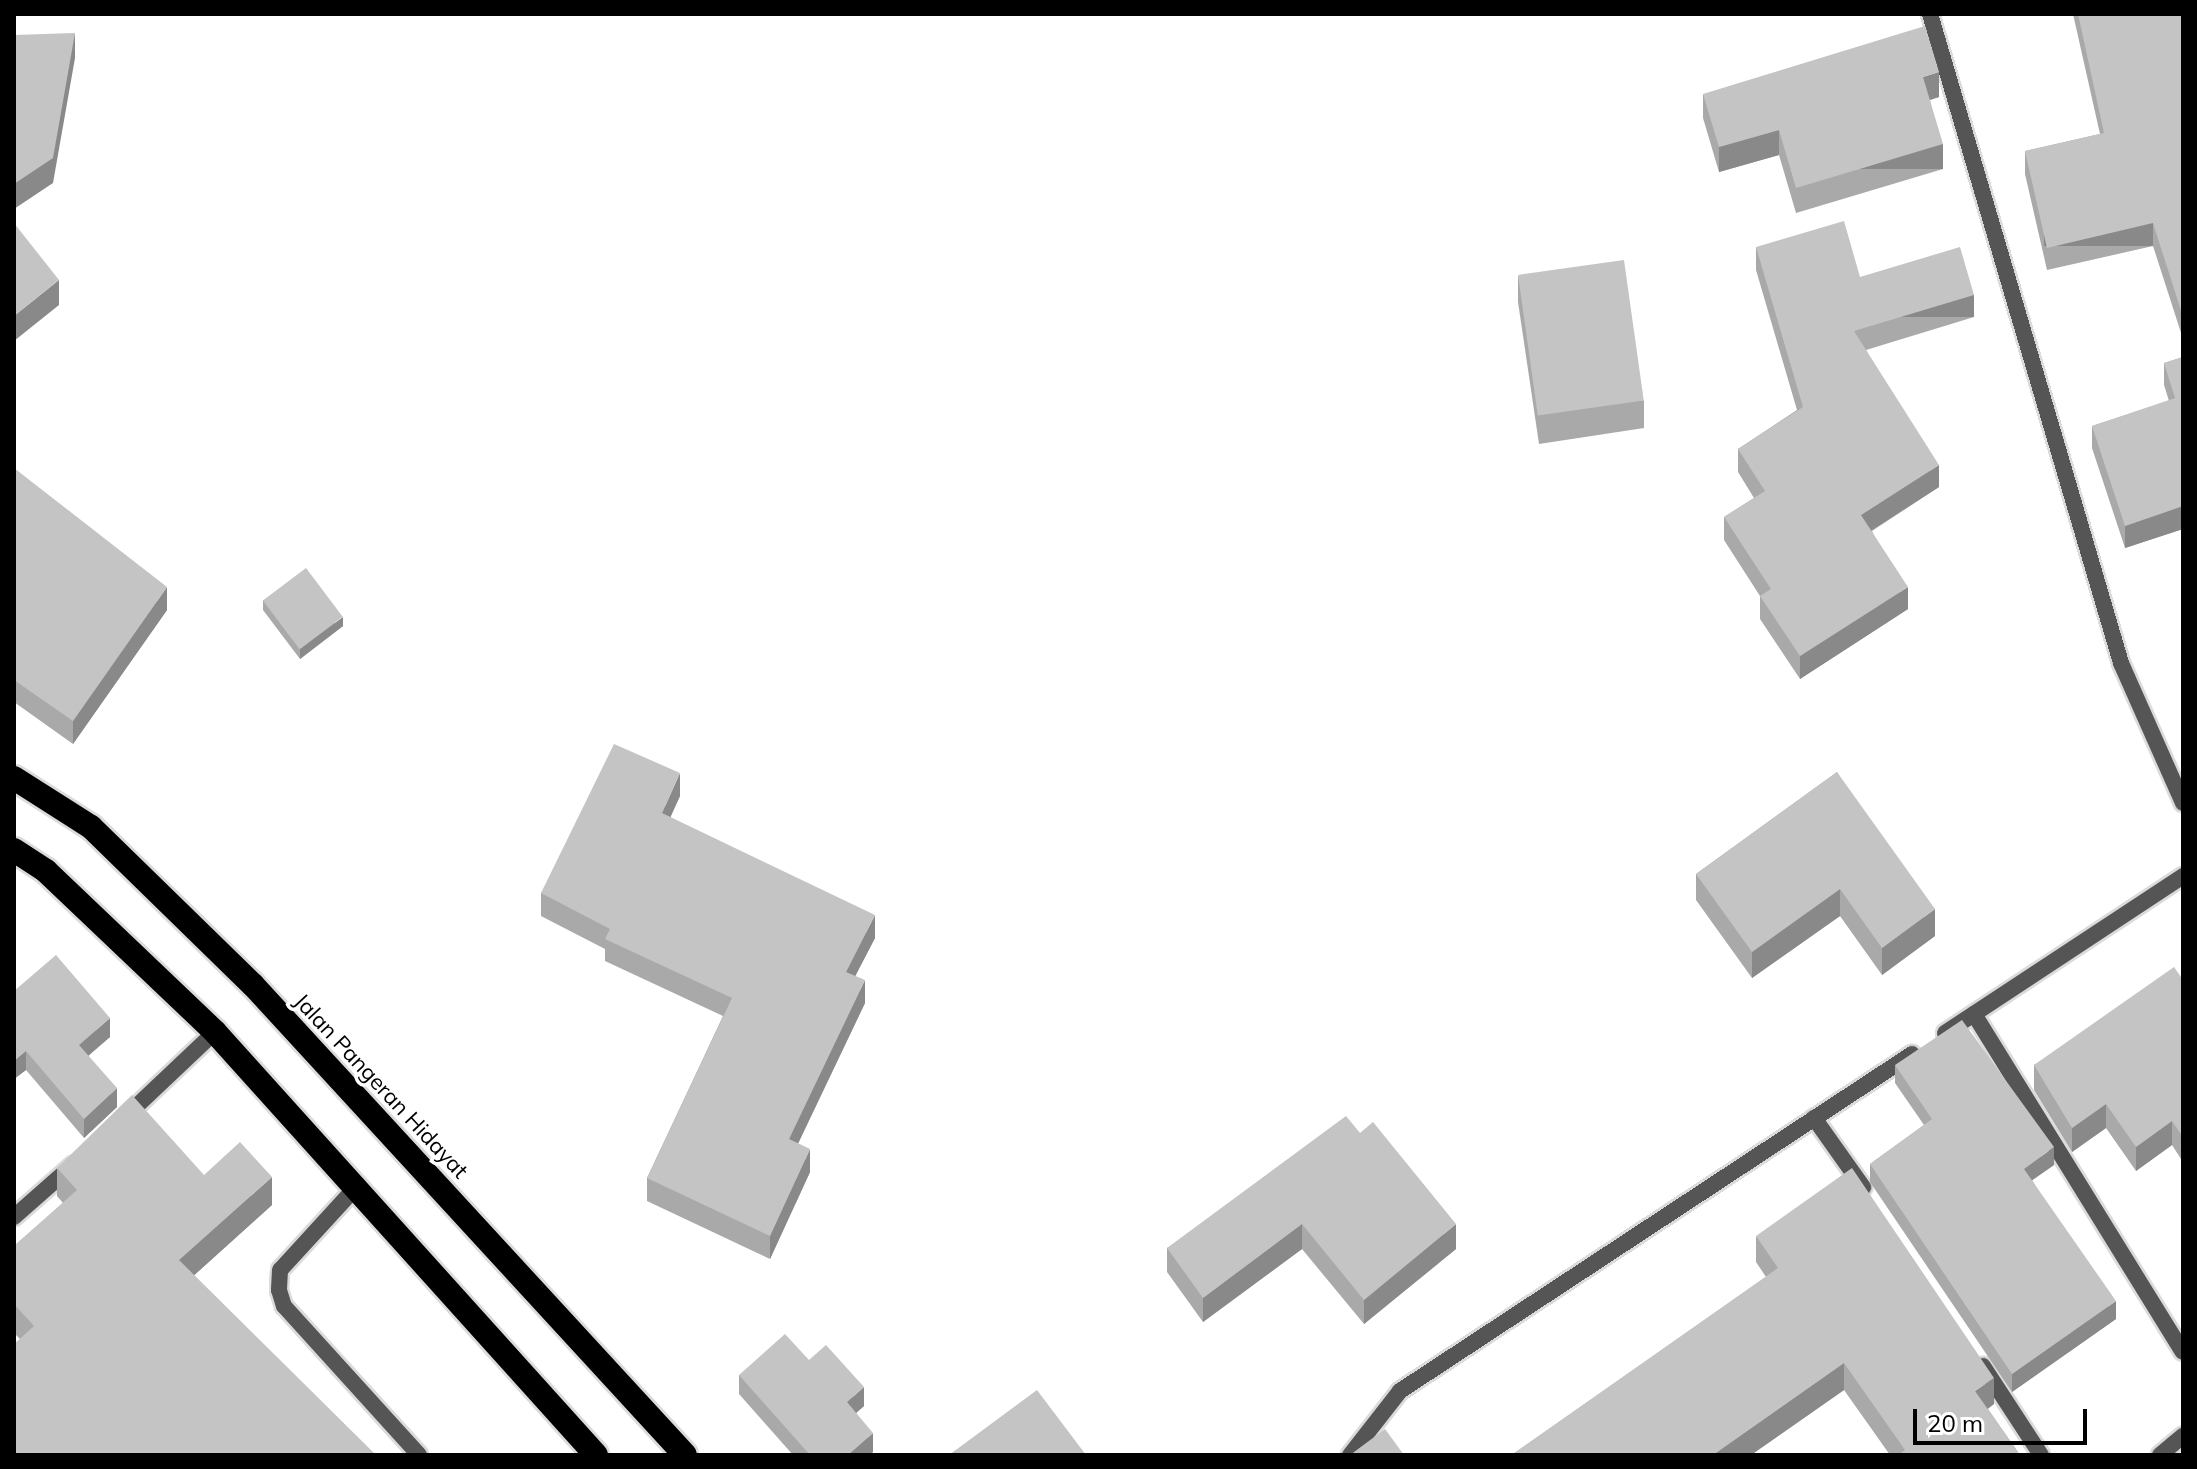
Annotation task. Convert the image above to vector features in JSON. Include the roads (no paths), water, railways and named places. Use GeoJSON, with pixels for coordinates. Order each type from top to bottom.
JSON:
{"type":"FeatureCollection","features":[{"type":"Feature","properties":{"kind":"highway","name":"Jalan Pangeran Hidayat"},"geometry":{"type":"LineString","coordinates":[[14,778],[91,827],[253,985],[685,1455]]}},
{"type":"Feature","properties":{"kind":"highway"},"geometry":{"type":"LineString","coordinates":[[14,850],[46,871],[215,1032],[358,1185],[596,1455]]}},
{"type":"Feature","properties":{"kind":"street"},"geometry":{"type":"LineString","coordinates":[[1930,14],[2121,663],[2183,803]]}},
{"type":"Feature","properties":{"kind":"street"},"geometry":{"type":"LineString","coordinates":[[1350,1455],[1400,1391],[2183,876]]}},
{"type":"Feature","properties":{"kind":"street"},"geometry":{"type":"LineString","coordinates":[[1974,1014],[2183,1352]]}},
{"type":"Feature","properties":{"kind":"street"},"geometry":{"type":"LineString","coordinates":[[115,1126],[215,1032]]}},
{"type":"Feature","properties":{"kind":"street"},"geometry":{"type":"LineString","coordinates":[[1814,1118],[1875,1204]]}},
{"type":"Feature","properties":{"kind":"street"},"geometry":{"type":"LineString","coordinates":[[14,1217],[93,1146]]}},
{"type":"Feature","properties":{"kind":"street"},"geometry":{"type":"LineString","coordinates":[[358,1185],[280,1270],[279,1290],[284,1306],[419,1455]]}},
{"type":"Feature","properties":{"kind":"street"},"geometry":{"type":"LineString","coordinates":[[1971,1349],[2041,1455]]}},
{"type":"Feature","properties":{"kind":"street"},"geometry":{"type":"LineString","coordinates":[[2160,1455],[2183,1436]]}}]}
